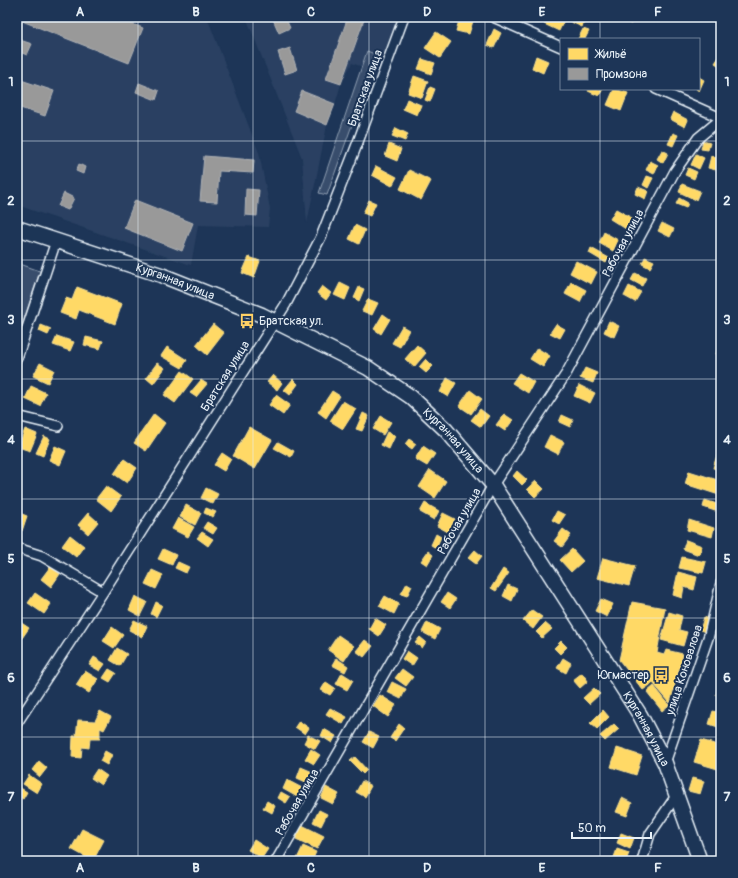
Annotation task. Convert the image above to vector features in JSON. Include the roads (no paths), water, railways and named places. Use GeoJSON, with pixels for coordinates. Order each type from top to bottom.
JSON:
{"type":"FeatureCollection","features":[{"type":"Feature","properties":{"kind":"main road","name":"Курганная улица"},"geometry":{"type":"LineString","coordinates":[[17,228],[161,275],[275,320],[368,368],[411,397],[446,430],[493,485],[640,715],[666,763],[676,796],[700,861]]}},
{"type":"Feature","properties":{"kind":"street","name":"Братская улица"},"geometry":{"type":"LineString","coordinates":[[17,723],[103,592],[286,304],[321,237],[404,17]]}},
{"type":"Feature","properties":{"kind":"street"},"geometry":{"type":"LineString","coordinates":[[493,17],[560,47]]}},
{"type":"Feature","properties":{"kind":"street"},"geometry":{"type":"LineString","coordinates":[[658,90],[721,118]]}},
{"type":"Feature","properties":{"kind":"street","name":"Рабочая улица"},"geometry":{"type":"LineString","coordinates":[[276,861],[493,485],[566,374],[675,171],[698,138],[721,118]]}},
{"type":"Feature","properties":{"kind":"street"},"geometry":{"type":"LineString","coordinates":[[17,358],[56,241]]}},
{"type":"Feature","properties":{"kind":"street"},"geometry":{"type":"LineString","coordinates":[[17,416],[58,426]]}},
{"type":"Feature","properties":{"kind":"street"},"geometry":{"type":"LineString","coordinates":[[17,548],[42,556],[103,592]]}},
{"type":"Feature","properties":{"kind":"street","name":"улица Коновалова"},"geometry":{"type":"LineString","coordinates":[[666,763],[709,635],[721,584]]}},
{"type":"Feature","properties":{"kind":"street"},"geometry":{"type":"LineString","coordinates":[[642,861],[650,834],[676,796]]}},
{"type":"Feature","properties":{"kind":"place","name":"Братская ул."},"geometry":{"type":"Point","coordinates":[247,321]}},
{"type":"Feature","properties":{"kind":"place","name":"Югмастер"},"geometry":{"type":"Point","coordinates":[661,675]}}]}
